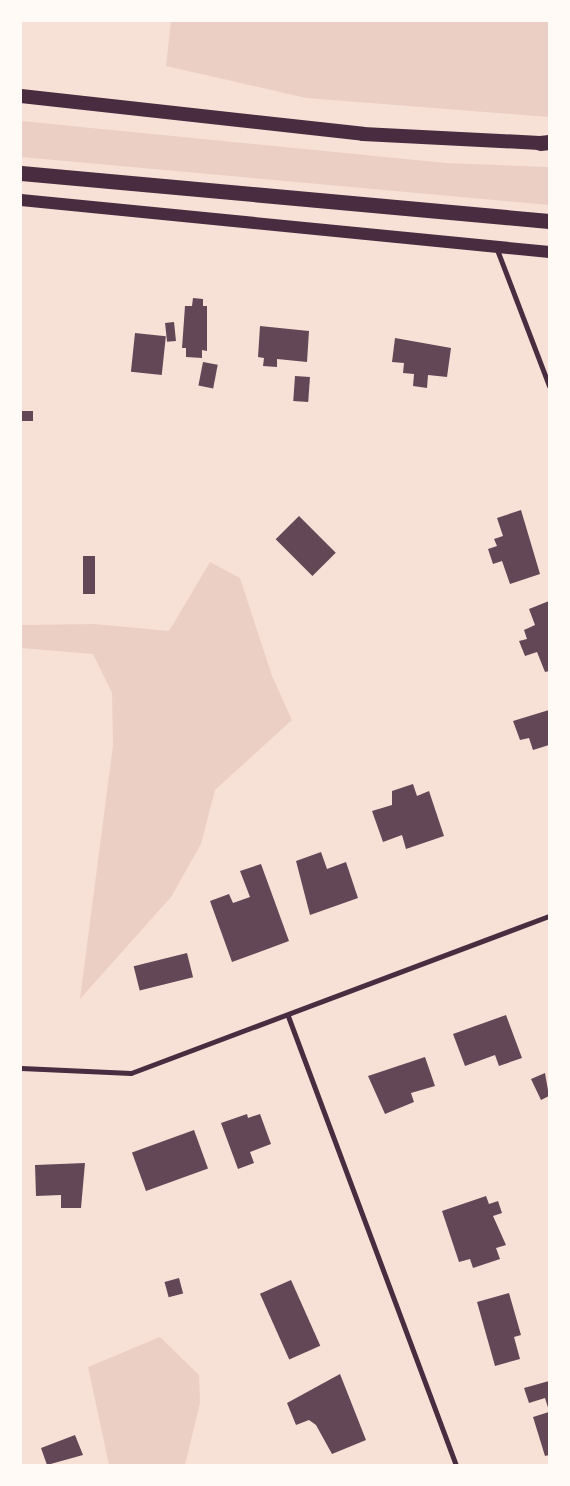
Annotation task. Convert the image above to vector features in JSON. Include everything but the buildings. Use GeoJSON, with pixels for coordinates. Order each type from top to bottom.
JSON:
{"type":"FeatureCollection","features":[{"type":"Feature","properties":{"kind":"highway"},"geometry":{"type":"LineString","coordinates":[[21,96],[354,133],[546,143]]}},
{"type":"Feature","properties":{"kind":"highway"},"geometry":{"type":"LineString","coordinates":[[21,174],[549,221]]}},
{"type":"Feature","properties":{"kind":"main road"},"geometry":{"type":"LineString","coordinates":[[21,200],[549,252]]}},
{"type":"Feature","properties":{"kind":"street"},"geometry":{"type":"LineString","coordinates":[[496,246],[549,386]]}},
{"type":"Feature","properties":{"kind":"street"},"geometry":{"type":"LineString","coordinates":[[21,1068],[131,1073],[288,1016],[549,916]]}},
{"type":"Feature","properties":{"kind":"street"},"geometry":{"type":"LineString","coordinates":[[288,1016],[456,1465]]}},
{"type":"Feature","properties":{"kind":"shaded area"},"geometry":{"type":"Polygon","coordinates":[[[171,21],[549,21],[549,117],[306,98],[166,66],[171,21]]]}},
{"type":"Feature","properties":{"kind":"shaded area"},"geometry":{"type":"Polygon","coordinates":[[[21,121],[446,163],[549,167],[549,205],[21,157],[21,121]]]}},
{"type":"Feature","properties":{"kind":"shaded area"},"geometry":{"type":"Polygon","coordinates":[[[210,562],[240,578],[272,676],[292,720],[215,790],[201,844],[171,897],[80,999],[113,745],[112,693],[93,654],[21,648],[21,625],[94,624],[169,631],[210,562]]]}},
{"type":"Feature","properties":{"kind":"shaded area"},"geometry":{"type":"Polygon","coordinates":[[[160,1337],[199,1375],[200,1403],[185,1465],[109,1465],[88,1367],[160,1337]]]}}]}
